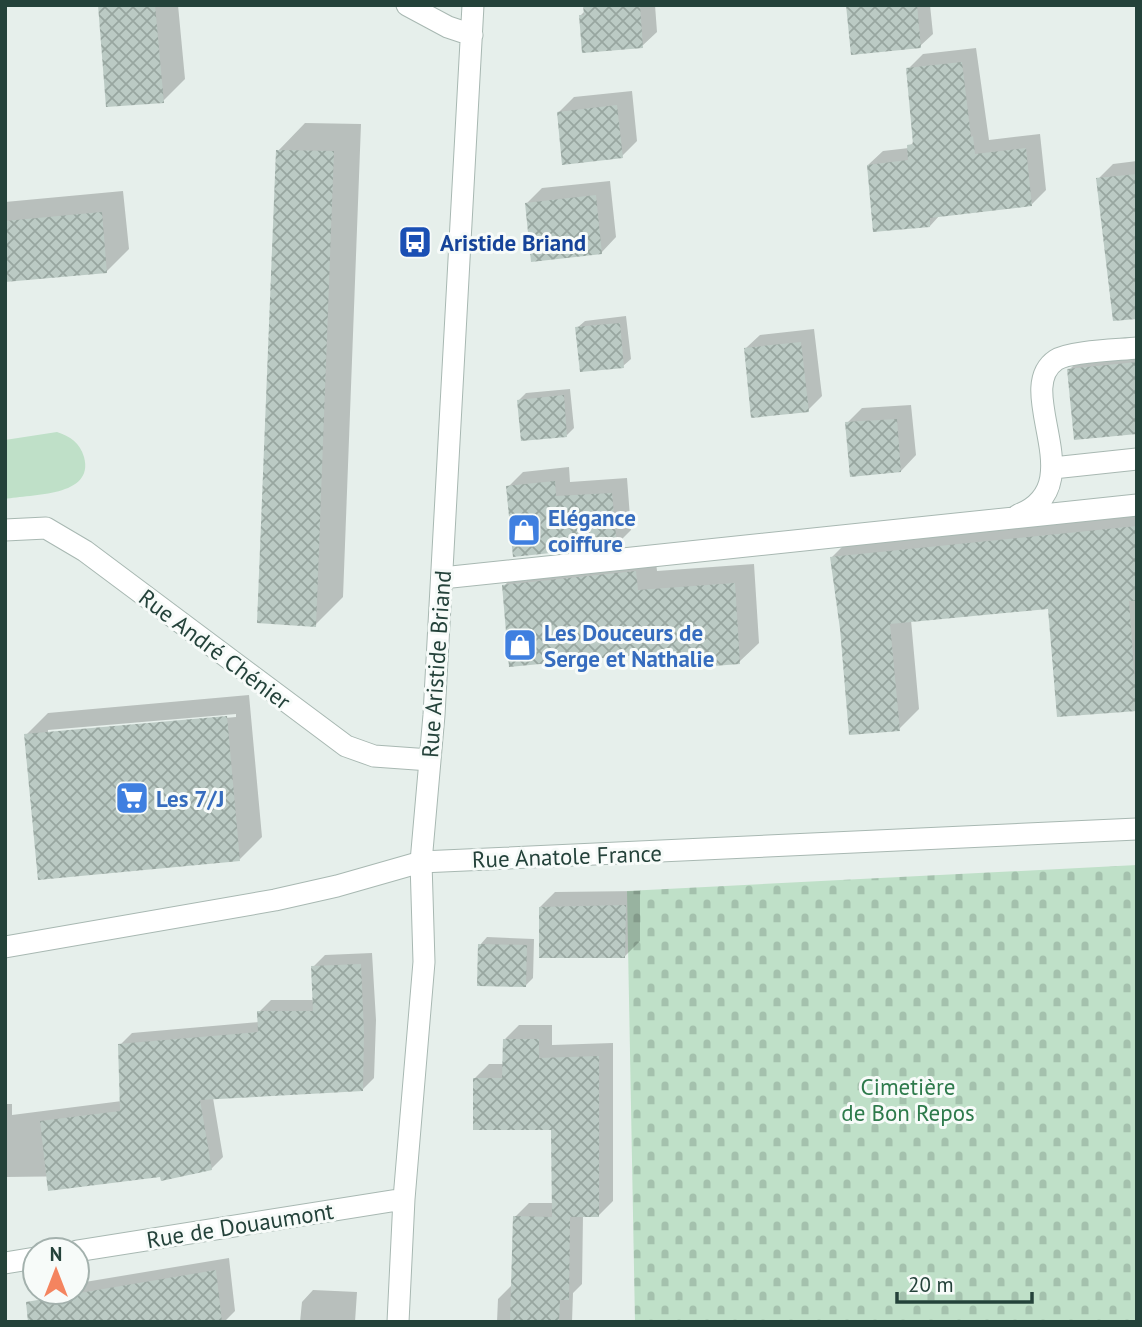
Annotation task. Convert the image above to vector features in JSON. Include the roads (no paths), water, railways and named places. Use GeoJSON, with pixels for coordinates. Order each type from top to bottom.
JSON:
{"type":"FeatureCollection","features":[{"type":"Feature","properties":{"kind":"street"},"geometry":{"type":"LineString","coordinates":[[407,5],[448,27],[472,35]]}},
{"type":"Feature","properties":{"kind":"street","name":"Rue Aristide Briand"},"geometry":{"type":"LineString","coordinates":[[398,1322],[404,1199],[424,962],[421,862],[442,578],[473,5]]}},
{"type":"Feature","properties":{"kind":"street"},"geometry":{"type":"LineString","coordinates":[[1010,518],[1034,506],[1050,482],[1053,468],[1041,391],[1047,370],[1055,361],[1066,356],[1137,348]]}},
{"type":"Feature","properties":{"kind":"street"},"geometry":{"type":"LineString","coordinates":[[1053,468],[1137,459]]}},
{"type":"Feature","properties":{"kind":"street"},"geometry":{"type":"LineString","coordinates":[[442,578],[1137,505]]}},
{"type":"Feature","properties":{"kind":"street","name":"Rue André Chénier"},"geometry":{"type":"LineString","coordinates":[[5,530],[46,528],[85,551],[346,746],[374,756],[430,760]]}},
{"type":"Feature","properties":{"kind":"street","name":"Rue Anatole France"},"geometry":{"type":"LineString","coordinates":[[5,947],[275,900],[337,887],[421,862],[1137,829]]}},
{"type":"Feature","properties":{"kind":"street","name":"Rue de Douaumont"},"geometry":{"type":"LineString","coordinates":[[91,1249],[404,1199]]}},
{"type":"Feature","properties":{"kind":"place","name":"Aristide Briand"},"geometry":{"type":"Point","coordinates":[415,242]}},
{"type":"Feature","properties":{"kind":"place","name":"Elégance coiffure"},"geometry":{"type":"Point","coordinates":[524,530]}},
{"type":"Feature","properties":{"kind":"place","name":"Les Douceurs de Serge et Nathalie"},"geometry":{"type":"Point","coordinates":[520,645]}},
{"type":"Feature","properties":{"kind":"place","name":"Les 7/J"},"geometry":{"type":"Point","coordinates":[132,798]}},
{"type":"Feature","properties":{"kind":"park label","name":"Cimetière de Bon Repos"},"geometry":{"type":"Point","coordinates":[908,1099]}}]}
